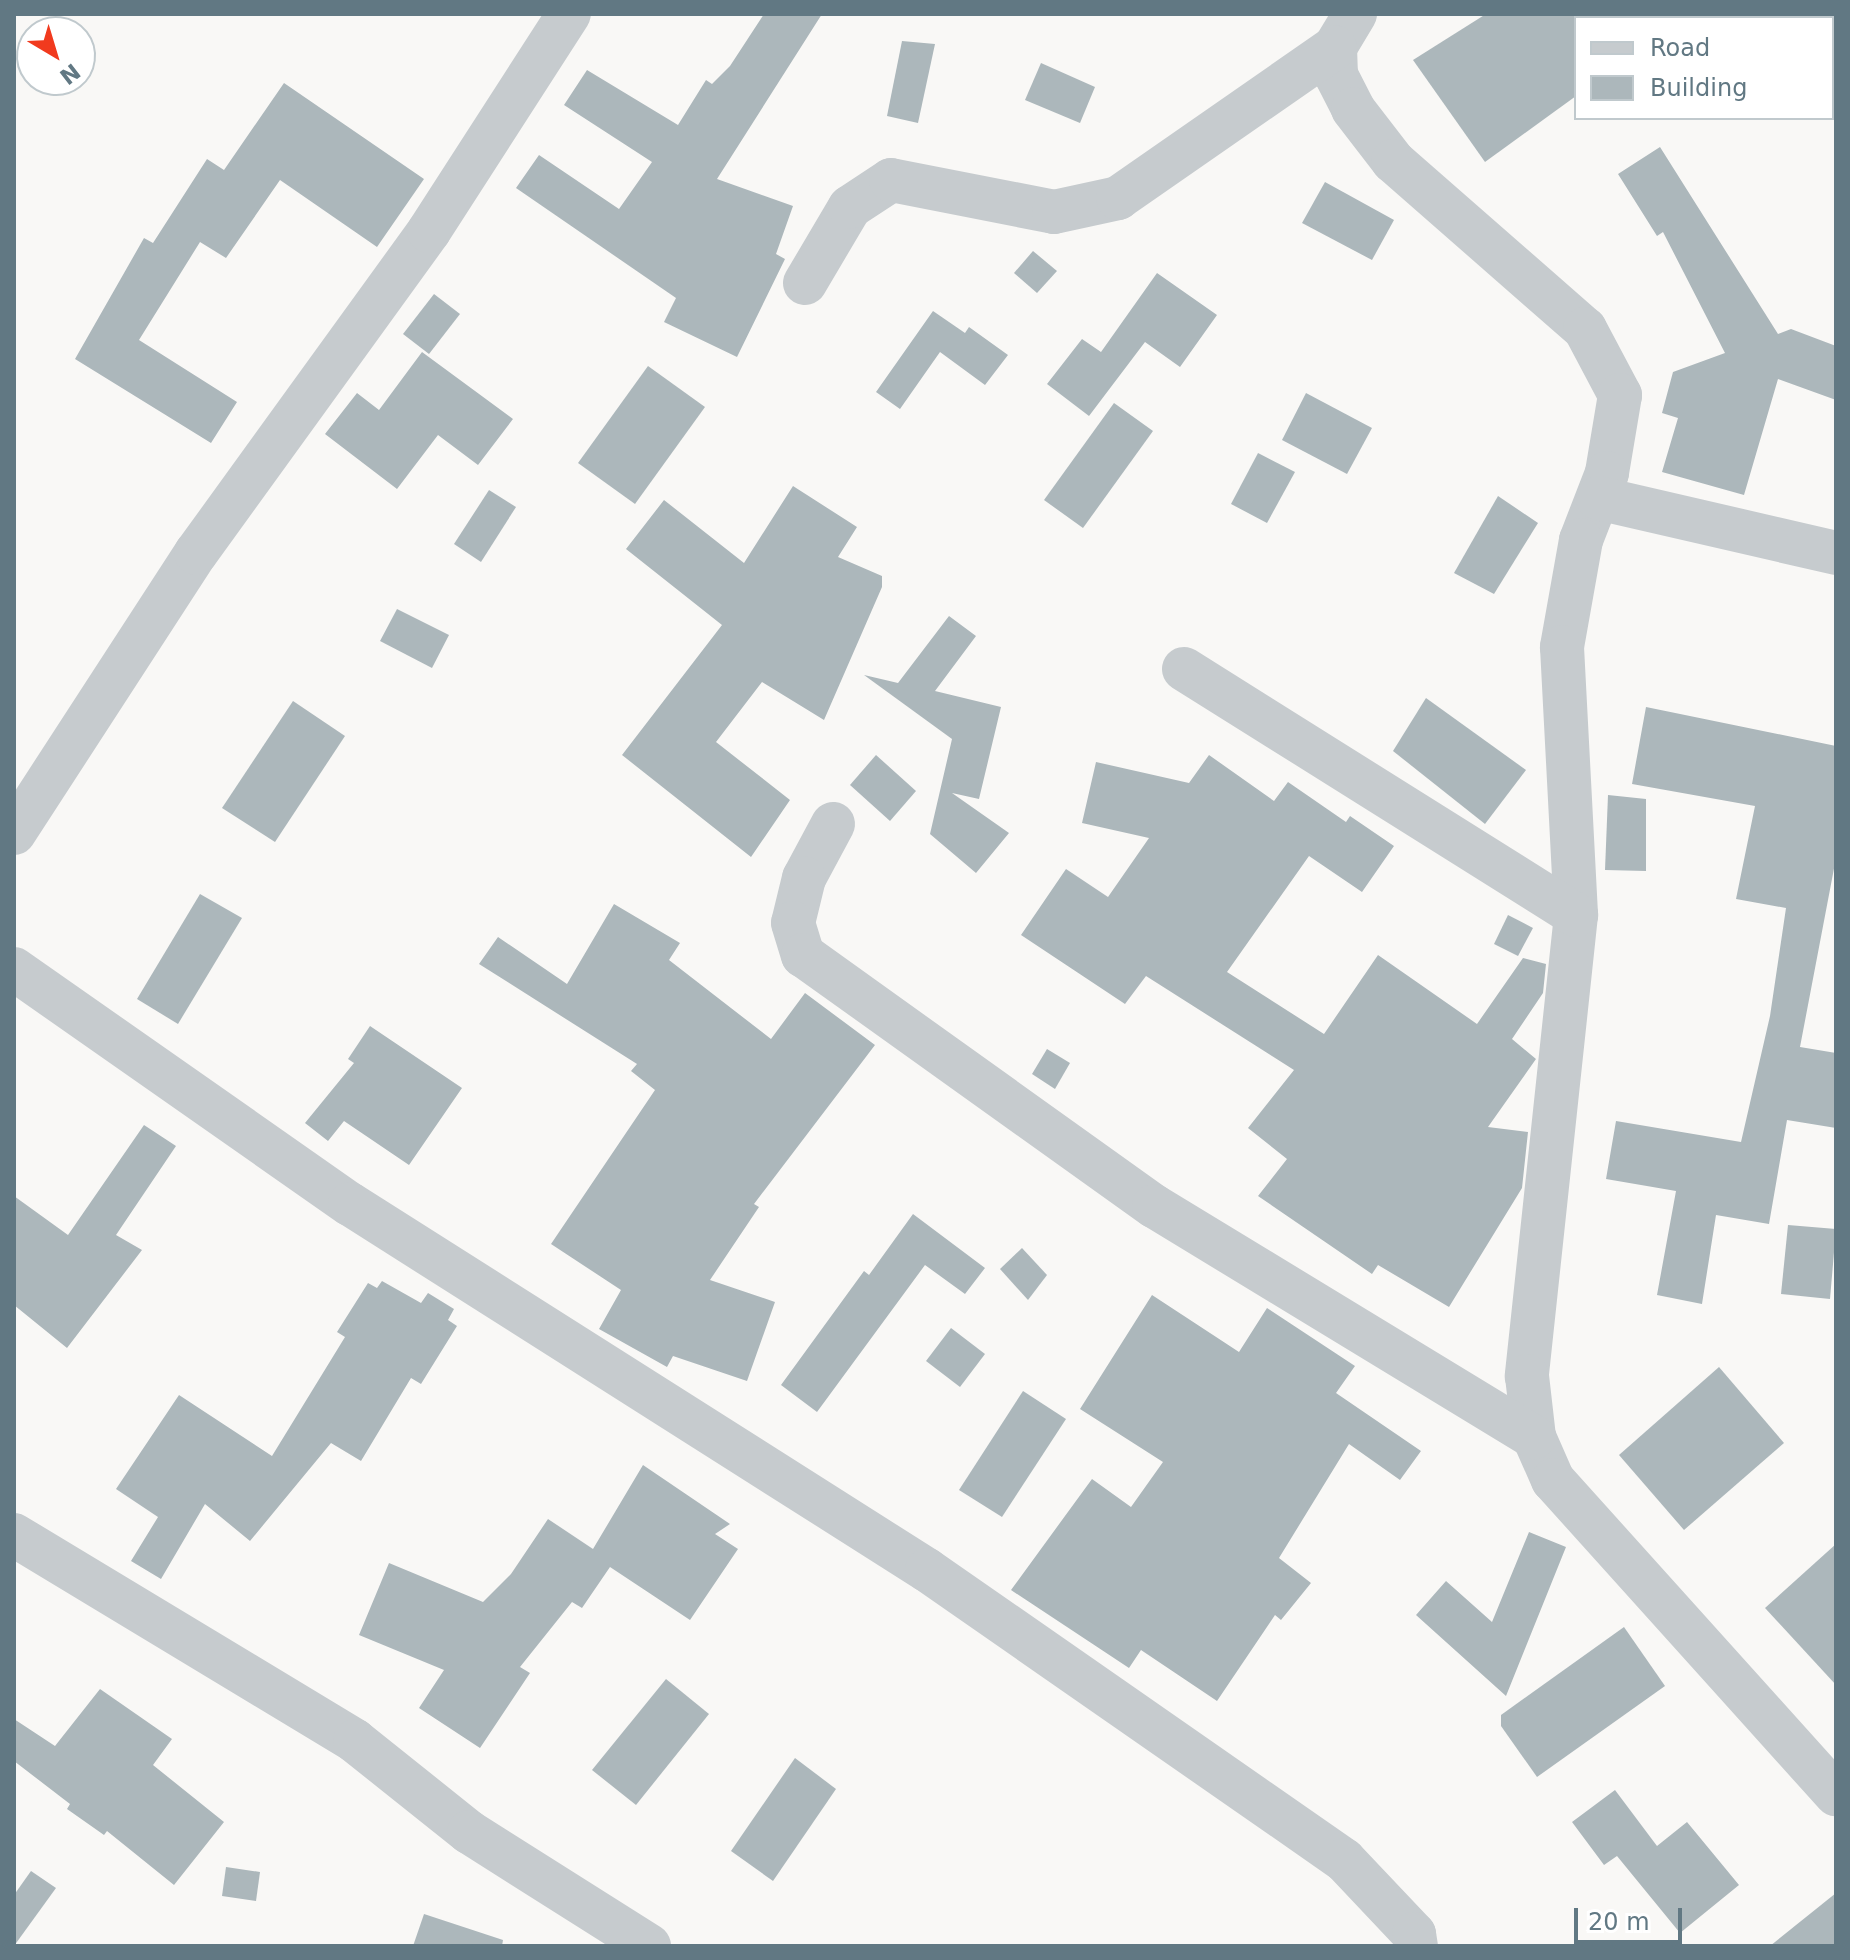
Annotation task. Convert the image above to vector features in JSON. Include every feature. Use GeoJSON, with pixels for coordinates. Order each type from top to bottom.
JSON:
{"type":"FeatureCollection","features":[{"type":"Feature","properties":{"kind":"street"},"geometry":{"type":"LineString","coordinates":[[14,833],[196,553],[429,231],[569,14]]}},
{"type":"Feature","properties":{"kind":"street"},"geometry":{"type":"LineString","coordinates":[[805,283],[850,207],[891,180],[1054,212],[1118,198],[1345,30]]}},
{"type":"Feature","properties":{"kind":"street"},"geometry":{"type":"LineString","coordinates":[[1345,30],[1336,75],[1353,109],[1393,161],[1585,329],[1604,356],[1620,395],[1598,498],[1581,540],[1562,647],[1576,915],[1527,1376],[1534,1437],[1553,1480],[1836,1794]]}},
{"type":"Feature","properties":{"kind":"street"},"geometry":{"type":"LineString","coordinates":[[1598,498],[1836,553]]}},
{"type":"Feature","properties":{"kind":"street"},"geometry":{"type":"LineString","coordinates":[[1184,669],[1576,915]]}},
{"type":"Feature","properties":{"kind":"street"},"geometry":{"type":"LineString","coordinates":[[833,824],[804,878],[793,923],[803,955],[1154,1206],[1534,1437]]}},
{"type":"Feature","properties":{"kind":"street"},"geometry":{"type":"LineString","coordinates":[[14,969],[350,1204],[927,1570],[1331,1850],[1414,1934],[1416,1946]]}},
{"type":"Feature","properties":{"kind":"street"},"geometry":{"type":"LineString","coordinates":[[14,1535],[355,1741],[469,1832],[649,1946]]}},
{"type":"Feature","properties":{"kind":"building"},"geometry":{"type":"Polygon","coordinates":[[[764,14],[822,14],[717,179],[793,206],[776,254],[785,259],[737,357],[664,322],[676,298],[516,188],[539,155],[619,209],[652,162],[564,105],[587,70],[678,125],[706,80],[712,84],[730,66],[764,14]]]}},
{"type":"Feature","properties":{"kind":"building"},"geometry":{"type":"Polygon","coordinates":[[[1486,14],[1576,14],[1574,97],[1485,162],[1413,60],[1486,14]]]}},
{"type":"Feature","properties":{"kind":"building"},"geometry":{"type":"Polygon","coordinates":[[[902,41],[935,44],[918,123],[887,116],[902,41]]]}},
{"type":"Feature","properties":{"kind":"building"},"geometry":{"type":"Polygon","coordinates":[[[1041,63],[1095,87],[1080,123],[1025,100],[1041,63]]]}},
{"type":"Feature","properties":{"kind":"building"},"geometry":{"type":"Polygon","coordinates":[[[284,83],[424,179],[377,247],[280,180],[226,258],[200,242],[139,340],[237,402],[211,443],[75,359],[144,238],[153,243],[207,159],[224,170],[284,83]]]}},
{"type":"Feature","properties":{"kind":"building"},"geometry":{"type":"Polygon","coordinates":[[[1660,147],[1778,334],[1791,329],[1836,346],[1836,400],[1778,379],[1744,495],[1662,472],[1678,418],[1662,413],[1673,372],[1725,353],[1663,232],[1657,236],[1618,174],[1660,147]]]}},
{"type":"Feature","properties":{"kind":"building"},"geometry":{"type":"Polygon","coordinates":[[[1325,182],[1394,220],[1372,260],[1302,223],[1325,182]]]}},
{"type":"Feature","properties":{"kind":"building"},"geometry":{"type":"Polygon","coordinates":[[[1033,251],[1057,271],[1037,293],[1014,273],[1033,251]]]}},
{"type":"Feature","properties":{"kind":"building"},"geometry":{"type":"Polygon","coordinates":[[[1157,273],[1217,315],[1180,367],[1145,342],[1089,416],[1047,384],[1082,339],[1101,352],[1157,273]]]}},
{"type":"Feature","properties":{"kind":"building"},"geometry":{"type":"Polygon","coordinates":[[[434,294],[460,314],[429,354],[403,334],[434,294]]]}},
{"type":"Feature","properties":{"kind":"building"},"geometry":{"type":"Polygon","coordinates":[[[933,311],[965,333],[969,327],[1008,355],[985,385],[940,352],[900,409],[876,392],[933,311]]]}},
{"type":"Feature","properties":{"kind":"building"},"geometry":{"type":"Polygon","coordinates":[[[422,352],[513,419],[478,465],[438,435],[397,489],[325,434],[357,393],[379,410],[422,352]]]}},
{"type":"Feature","properties":{"kind":"building"},"geometry":{"type":"Polygon","coordinates":[[[648,366],[705,407],[635,504],[578,463],[648,366]]]}},
{"type":"Feature","properties":{"kind":"building"},"geometry":{"type":"Polygon","coordinates":[[[1306,393],[1372,428],[1347,474],[1282,440],[1306,393]]]}},
{"type":"Feature","properties":{"kind":"building"},"geometry":{"type":"Polygon","coordinates":[[[1114,403],[1153,431],[1083,528],[1044,500],[1114,403]]]}},
{"type":"Feature","properties":{"kind":"building"},"geometry":{"type":"Polygon","coordinates":[[[1258,453],[1295,472],[1267,523],[1231,504],[1258,453]]]}},
{"type":"Feature","properties":{"kind":"building"},"geometry":{"type":"Polygon","coordinates":[[[793,486],[857,527],[838,557],[882,576],[882,587],[824,720],[762,682],[716,742],[790,800],[751,857],[622,755],[722,625],[626,549],[664,500],[744,563],[793,486]]]}},
{"type":"Feature","properties":{"kind":"building"},"geometry":{"type":"Polygon","coordinates":[[[489,490],[516,507],[481,562],[454,544],[489,490]]]}},
{"type":"Feature","properties":{"kind":"building"},"geometry":{"type":"Polygon","coordinates":[[[1498,496],[1538,523],[1494,594],[1454,573],[1498,496]]]}},
{"type":"Feature","properties":{"kind":"building"},"geometry":{"type":"Polygon","coordinates":[[[397,609],[449,635],[432,668],[380,641],[397,609]]]}},
{"type":"Feature","properties":{"kind":"building"},"geometry":{"type":"Polygon","coordinates":[[[949,616],[976,636],[935,691],[1001,707],[979,799],[952,793],[1009,833],[976,873],[930,834],[952,739],[864,675],[898,683],[949,616]]]}},
{"type":"Feature","properties":{"kind":"building"},"geometry":{"type":"Polygon","coordinates":[[[1426,698],[1526,770],[1485,824],[1393,751],[1426,698]]]}},
{"type":"Feature","properties":{"kind":"building"},"geometry":{"type":"Polygon","coordinates":[[[293,701],[345,736],[275,842],[222,808],[293,701]]]}},
{"type":"Feature","properties":{"kind":"building"},"geometry":{"type":"Polygon","coordinates":[[[1646,707],[1836,746],[1836,858],[1800,1047],[1836,1053],[1836,1128],[1787,1120],[1769,1224],[1716,1215],[1702,1304],[1657,1295],[1676,1191],[1606,1179],[1616,1121],[1741,1142],[1770,1016],[1786,908],[1736,899],[1755,806],[1632,784],[1646,707]]]}},
{"type":"Feature","properties":{"kind":"building"},"geometry":{"type":"Polygon","coordinates":[[[876,755],[916,791],[890,821],[850,785],[876,755]]]}},
{"type":"Feature","properties":{"kind":"building"},"geometry":{"type":"Polygon","coordinates":[[[1209,755],[1274,801],[1288,782],[1346,822],[1350,816],[1394,846],[1362,892],[1309,856],[1227,972],[1324,1034],[1378,955],[1477,1024],[1523,958],[1546,964],[1543,993],[1512,1039],[1536,1059],[1488,1127],[1528,1132],[1522,1188],[1449,1307],[1378,1265],[1372,1274],[1258,1196],[1287,1159],[1248,1128],[1294,1070],[1146,976],[1125,1004],[1021,935],[1066,869],[1108,897],[1149,838],[1082,823],[1096,762],[1189,783],[1209,755]]]}},
{"type":"Feature","properties":{"kind":"building"},"geometry":{"type":"Polygon","coordinates":[[[1608,795],[1646,799],[1646,871],[1605,870],[1608,795]]]}},
{"type":"Feature","properties":{"kind":"building"},"geometry":{"type":"Polygon","coordinates":[[[200,894],[242,918],[178,1024],[137,999],[200,894]]]}},
{"type":"Feature","properties":{"kind":"building"},"geometry":{"type":"Polygon","coordinates":[[[614,904],[680,943],[669,960],[771,1039],[805,993],[875,1045],[754,1204],[759,1207],[710,1280],[775,1302],[747,1381],[673,1356],[667,1367],[599,1329],[621,1290],[551,1244],[655,1090],[631,1071],[637,1064],[479,964],[498,937],[567,984],[614,904]]]}},
{"type":"Feature","properties":{"kind":"building"},"geometry":{"type":"Polygon","coordinates":[[[1508,915],[1533,928],[1518,956],[1494,944],[1508,915]]]}},
{"type":"Feature","properties":{"kind":"building"},"geometry":{"type":"Polygon","coordinates":[[[370,1026],[462,1088],[409,1165],[344,1121],[328,1141],[305,1123],[354,1063],[348,1059],[370,1026]]]}},
{"type":"Feature","properties":{"kind":"building"},"geometry":{"type":"Polygon","coordinates":[[[1047,1049],[1070,1063],[1055,1089],[1032,1074],[1047,1049]]]}},
{"type":"Feature","properties":{"kind":"building"},"geometry":{"type":"Polygon","coordinates":[[[144,1125],[176,1146],[116,1235],[142,1250],[67,1348],[14,1305],[14,1196],[68,1235],[144,1125]]]}},
{"type":"Feature","properties":{"kind":"building"},"geometry":{"type":"Polygon","coordinates":[[[913,1214],[985,1268],[965,1294],[925,1265],[817,1412],[781,1385],[864,1271],[869,1275],[913,1214]]]}},
{"type":"Feature","properties":{"kind":"building"},"geometry":{"type":"Polygon","coordinates":[[[1788,1225],[1836,1229],[1830,1299],[1781,1294],[1788,1225]]]}},
{"type":"Feature","properties":{"kind":"building"},"geometry":{"type":"Polygon","coordinates":[[[1022,1248],[1047,1275],[1028,1300],[1000,1269],[1022,1248]]]}},
{"type":"Feature","properties":{"kind":"building"},"geometry":{"type":"Polygon","coordinates":[[[382,1281],[421,1303],[428,1293],[454,1309],[448,1320],[457,1326],[421,1384],[411,1378],[361,1461],[331,1443],[250,1541],[205,1504],[161,1579],[131,1561],[158,1517],[116,1489],[179,1395],[272,1456],[345,1337],[337,1332],[368,1283],[377,1288],[382,1281]]]}},
{"type":"Feature","properties":{"kind":"building"},"geometry":{"type":"Polygon","coordinates":[[[1152,1295],[1239,1352],[1267,1308],[1355,1366],[1336,1393],[1421,1451],[1400,1480],[1349,1444],[1279,1558],[1311,1583],[1281,1620],[1275,1615],[1217,1701],[1141,1650],[1129,1668],[1011,1590],[1092,1479],[1131,1507],[1163,1462],[1080,1409],[1152,1295]]]}},
{"type":"Feature","properties":{"kind":"building"},"geometry":{"type":"Polygon","coordinates":[[[951,1328],[985,1354],[960,1387],[926,1361],[951,1328]]]}},
{"type":"Feature","properties":{"kind":"building"},"geometry":{"type":"Polygon","coordinates":[[[1719,1367],[1784,1443],[1684,1530],[1619,1455],[1719,1367]]]}},
{"type":"Feature","properties":{"kind":"building"},"geometry":{"type":"Polygon","coordinates":[[[1023,1391],[1066,1419],[1002,1517],[959,1490],[1023,1391]]]}},
{"type":"Feature","properties":{"kind":"building"},"geometry":{"type":"Polygon","coordinates":[[[643,1465],[730,1524],[715,1534],[738,1549],[690,1620],[610,1567],[582,1608],[572,1602],[520,1667],[530,1673],[480,1748],[419,1708],[444,1670],[359,1635],[389,1563],[483,1602],[511,1574],[548,1519],[593,1549],[643,1465]]]}},
{"type":"Feature","properties":{"kind":"building"},"geometry":{"type":"Polygon","coordinates":[[[1529,1532],[1566,1547],[1506,1696],[1416,1615],[1446,1581],[1492,1622],[1529,1532]]]}},
{"type":"Feature","properties":{"kind":"building"},"geometry":{"type":"Polygon","coordinates":[[[1836,1544],[1836,1685],[1765,1608],[1836,1544]]]}},
{"type":"Feature","properties":{"kind":"building"},"geometry":{"type":"Polygon","coordinates":[[[1624,1627],[1665,1686],[1537,1777],[1501,1726],[1501,1715],[1624,1627]]]}},
{"type":"Feature","properties":{"kind":"building"},"geometry":{"type":"Polygon","coordinates":[[[666,1679],[709,1714],[636,1805],[592,1770],[666,1679]]]}},
{"type":"Feature","properties":{"kind":"building"},"geometry":{"type":"Polygon","coordinates":[[[100,1689],[172,1739],[153,1765],[224,1822],[174,1885],[107,1831],[104,1835],[67,1809],[70,1804],[14,1761],[14,1719],[55,1746],[100,1689]]]}},
{"type":"Feature","properties":{"kind":"building"},"geometry":{"type":"Polygon","coordinates":[[[795,1758],[836,1789],[773,1881],[731,1851],[795,1758]]]}},
{"type":"Feature","properties":{"kind":"building"},"geometry":{"type":"Polygon","coordinates":[[[1615,1790],[1657,1846],[1687,1822],[1739,1885],[1680,1933],[1617,1856],[1604,1865],[1572,1822],[1615,1790]]]}},
{"type":"Feature","properties":{"kind":"building"},"geometry":{"type":"Polygon","coordinates":[[[226,1867],[260,1872],[256,1901],[222,1896],[226,1867]]]}},
{"type":"Feature","properties":{"kind":"building"},"geometry":{"type":"Polygon","coordinates":[[[31,1871],[56,1888],[14,1946],[14,1895],[31,1871]]]}},
{"type":"Feature","properties":{"kind":"building"},"geometry":{"type":"Polygon","coordinates":[[[1836,1893],[1836,1946],[1770,1946],[1836,1893]]]}},
{"type":"Feature","properties":{"kind":"building"},"geometry":{"type":"Polygon","coordinates":[[[424,1914],[503,1940],[502,1946],[413,1946],[424,1914]]]}}]}
